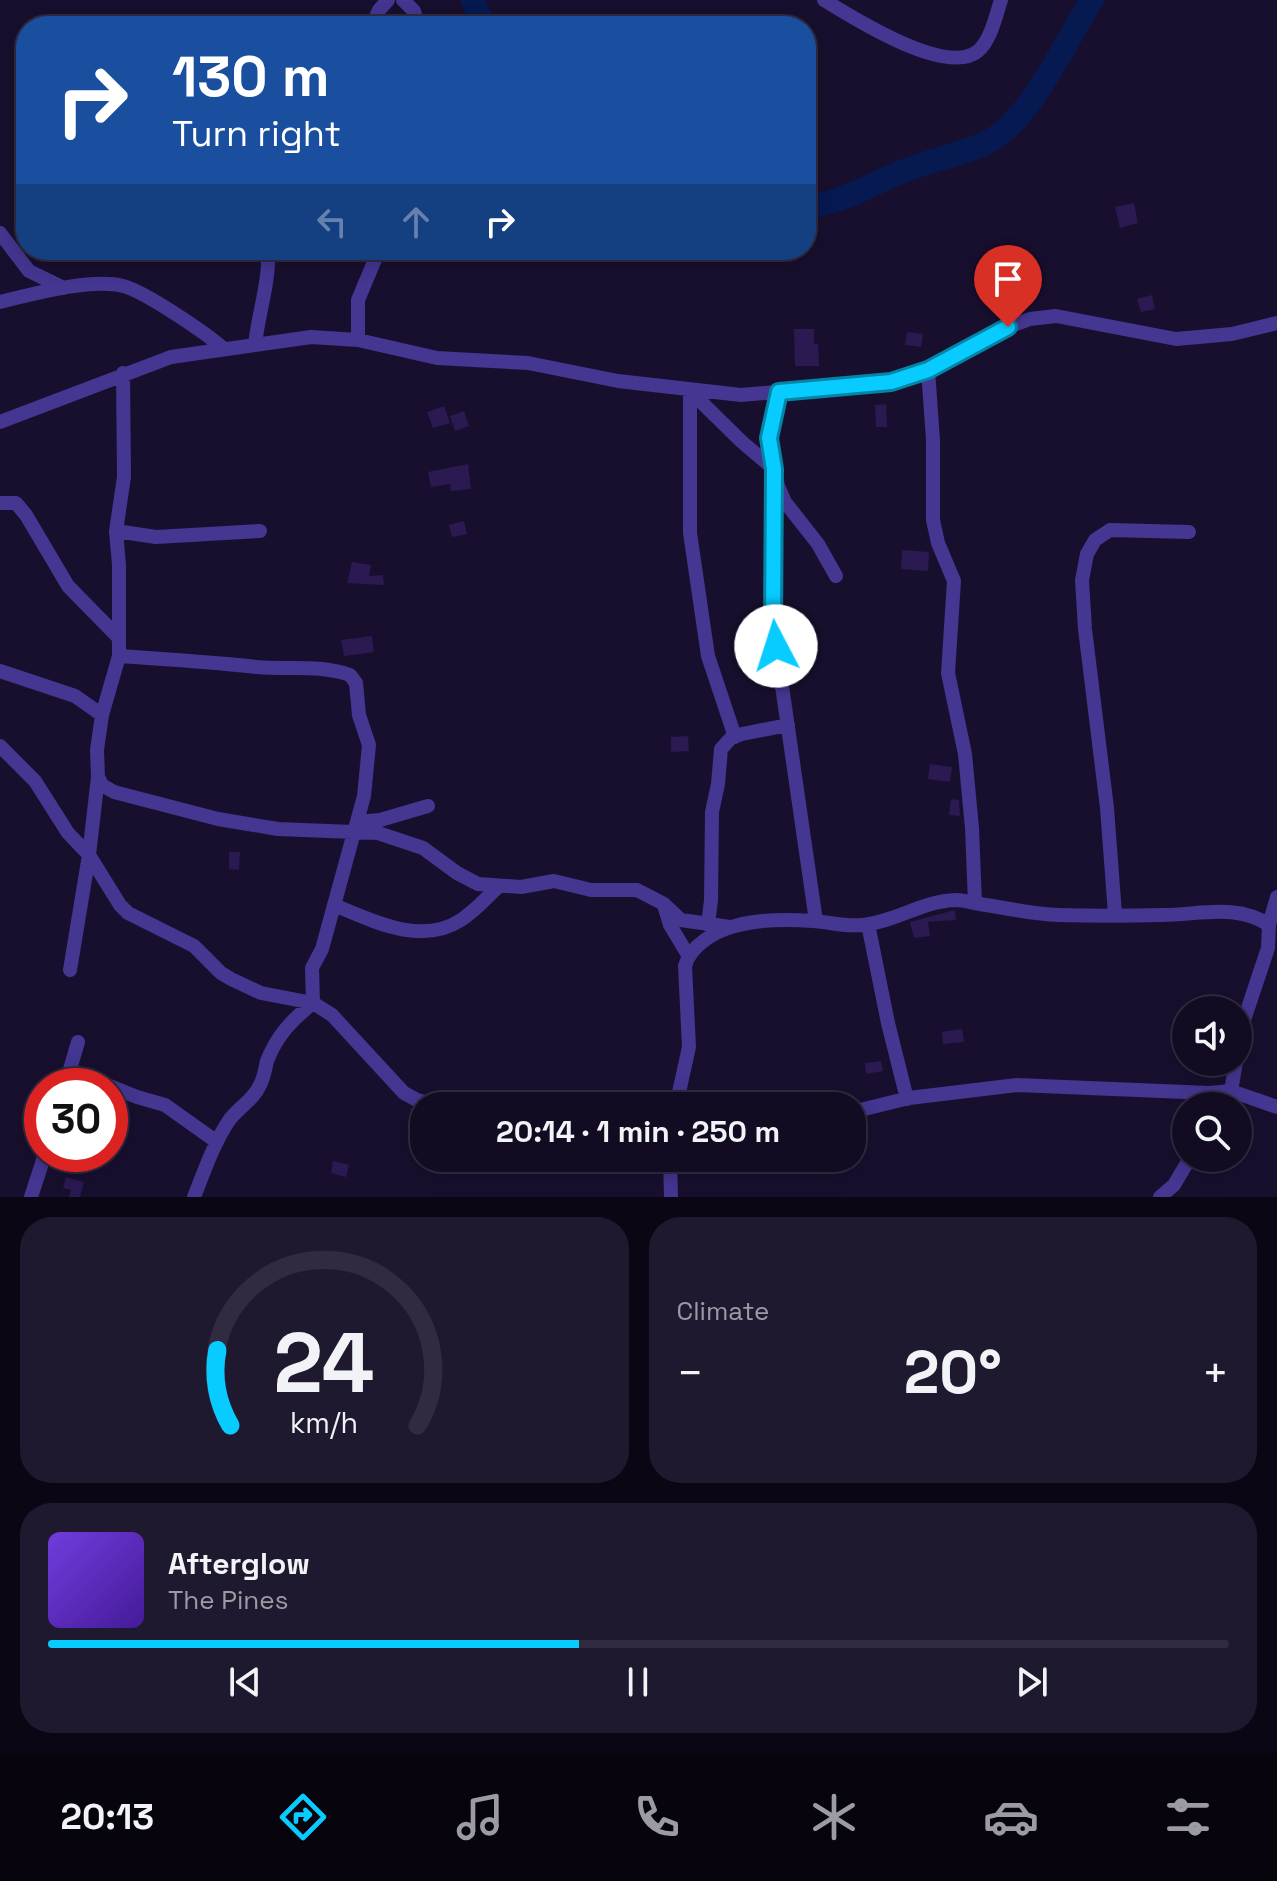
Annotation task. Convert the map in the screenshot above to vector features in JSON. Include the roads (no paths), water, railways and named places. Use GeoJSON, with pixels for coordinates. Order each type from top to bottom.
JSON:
{"type":"FeatureCollection","features":[{"type":"Feature","properties":{"kind":"street"},"geometry":{"type":"LineString","coordinates":[[376,16],[388,0]]}},
{"type":"Feature","properties":{"kind":"street"},"geometry":{"type":"LineString","coordinates":[[403,0],[415,16]]}},
{"type":"Feature","properties":{"kind":"street"},"geometry":{"type":"LineString","coordinates":[[824,0],[880,33],[938,57],[966,56],[979,50],[1001,0]]}},
{"type":"Feature","properties":{"kind":"street"},"geometry":{"type":"LineString","coordinates":[[0,233],[16,254]]}},
{"type":"Feature","properties":{"kind":"street"},"geometry":{"type":"LineString","coordinates":[[21,260],[29,271],[64,288]]}},
{"type":"Feature","properties":{"kind":"street"},"geometry":{"type":"LineString","coordinates":[[255,345],[269,260]]}},
{"type":"Feature","properties":{"kind":"street"},"geometry":{"type":"LineString","coordinates":[[358,340],[358,300],[375,260]]}},
{"type":"Feature","properties":{"kind":"street"},"geometry":{"type":"LineString","coordinates":[[0,302],[64,288],[109,284],[126,286],[207,334],[224,349]]}},
{"type":"Feature","properties":{"kind":"street"},"geometry":{"type":"LineString","coordinates":[[0,422],[171,357],[311,337],[358,340],[437,358],[528,363],[618,381],[741,395],[891,382],[928,370],[1008,327],[1030,319],[1056,316],[1085,319],[1176,339],[1232,334],[1277,323]]}},
{"type":"Feature","properties":{"kind":"street"},"geometry":{"type":"LineString","coordinates":[[928,370],[933,440],[933,520],[938,543],[954,581],[948,673],[965,754],[975,903]]}},
{"type":"Feature","properties":{"kind":"street"},"geometry":{"type":"LineString","coordinates":[[70,970],[89,855],[102,715],[119,656],[116,531],[124,477],[123,373]]}},
{"type":"Feature","properties":{"kind":"street"},"geometry":{"type":"LineString","coordinates":[[690,391],[774,469]]}},
{"type":"Feature","properties":{"kind":"street"},"geometry":{"type":"LineString","coordinates":[[690,391],[690,533],[708,656],[735,737]]}},
{"type":"Feature","properties":{"kind":"street"},"geometry":{"type":"LineString","coordinates":[[779,392],[769,438],[774,469],[785,502],[818,544],[836,576]]}},
{"type":"Feature","properties":{"kind":"street"},"geometry":{"type":"LineString","coordinates":[[774,469],[773,624],[816,921]]}},
{"type":"Feature","properties":{"kind":"street"},"geometry":{"type":"LineString","coordinates":[[0,503],[16,503],[68,586],[117,636]]}},
{"type":"Feature","properties":{"kind":"street"},"geometry":{"type":"LineString","coordinates":[[1115,914],[1107,808],[1085,629],[1082,580],[1087,554],[1095,540],[1110,530],[1189,532]]}},
{"type":"Feature","properties":{"kind":"street"},"geometry":{"type":"LineString","coordinates":[[116,531],[156,537],[260,531]]}},
{"type":"Feature","properties":{"kind":"street"},"geometry":{"type":"LineString","coordinates":[[119,656],[221,661],[259,667],[306,667],[350,675],[356,683],[359,715],[369,745],[364,796],[322,949],[312,968],[313,1003]]}},
{"type":"Feature","properties":{"kind":"street"},"geometry":{"type":"LineString","coordinates":[[0,671],[75,696],[102,715]]}},
{"type":"Feature","properties":{"kind":"street"},"geometry":{"type":"LineString","coordinates":[[708,925],[712,812],[721,749],[735,737],[788,725]]}},
{"type":"Feature","properties":{"kind":"street"},"geometry":{"type":"LineString","coordinates":[[0,746],[35,781],[68,833],[89,855],[128,913],[194,946],[231,979],[261,993],[313,1003],[332,1015],[410,1096]]}},
{"type":"Feature","properties":{"kind":"street"},"geometry":{"type":"LineString","coordinates":[[98,777],[102,785],[114,792],[218,819],[278,829],[355,828],[378,833],[423,848],[478,884],[521,887],[554,881],[591,890],[637,890],[664,904],[681,920],[730,927]]}},
{"type":"Feature","properties":{"kind":"street"},"geometry":{"type":"LineString","coordinates":[[355,828],[428,806]]}},
{"type":"Feature","properties":{"kind":"street"},"geometry":{"type":"LineString","coordinates":[[334,905],[400,930],[438,929],[463,919],[499,886]]}},
{"type":"Feature","properties":{"kind":"street"},"geometry":{"type":"LineString","coordinates":[[1252,1000],[1272,951],[1269,925],[1277,897]]}},
{"type":"Feature","properties":{"kind":"street"},"geometry":{"type":"LineString","coordinates":[[679,1092],[689,1047],[685,966],[688,955],[699,944],[730,927],[756,921],[868,924],[934,903],[958,899],[1020,912],[1236,913],[1256,917],[1269,925]]}},
{"type":"Feature","properties":{"kind":"street"},"geometry":{"type":"LineString","coordinates":[[664,904],[670,925],[688,955]]}},
{"type":"Feature","properties":{"kind":"street"},"geometry":{"type":"LineString","coordinates":[[868,924],[907,1099]]}},
{"type":"Feature","properties":{"kind":"street"},"geometry":{"type":"LineString","coordinates":[[194,1197],[217,1142],[238,1108],[252,1099],[261,1084],[279,1035],[313,1003]]}},
{"type":"Feature","properties":{"kind":"street"},"geometry":{"type":"LineString","coordinates":[[71,1068],[78,1042]]}},
{"type":"Feature","properties":{"kind":"street"},"geometry":{"type":"LineString","coordinates":[[1231,1091],[1234,1076]]}},
{"type":"Feature","properties":{"kind":"street"},"geometry":{"type":"LineString","coordinates":[[866,1109],[907,1099],[1017,1085],[1209,1093],[1231,1091],[1277,1107]]}},
{"type":"Feature","properties":{"kind":"street"},"geometry":{"type":"LineString","coordinates":[[128,1093],[165,1105],[217,1142]]}},
{"type":"Feature","properties":{"kind":"street"},"geometry":{"type":"LineString","coordinates":[[31,1197],[39,1172]]}},
{"type":"Feature","properties":{"kind":"street"},"geometry":{"type":"LineString","coordinates":[[670,1172],[671,1197]]}},
{"type":"Feature","properties":{"kind":"street"},"geometry":{"type":"LineString","coordinates":[[1160,1197],[1174,1185],[1182,1172]]}},
{"type":"Feature","properties":{"kind":"waterway"},"geometry":{"type":"LineString","coordinates":[[473,0],[480,16]]}},
{"type":"Feature","properties":{"kind":"waterway"},"geometry":{"type":"LineString","coordinates":[[816,205],[914,167],[976,147],[1002,132],[1046,79],[1092,0]]}}]}
